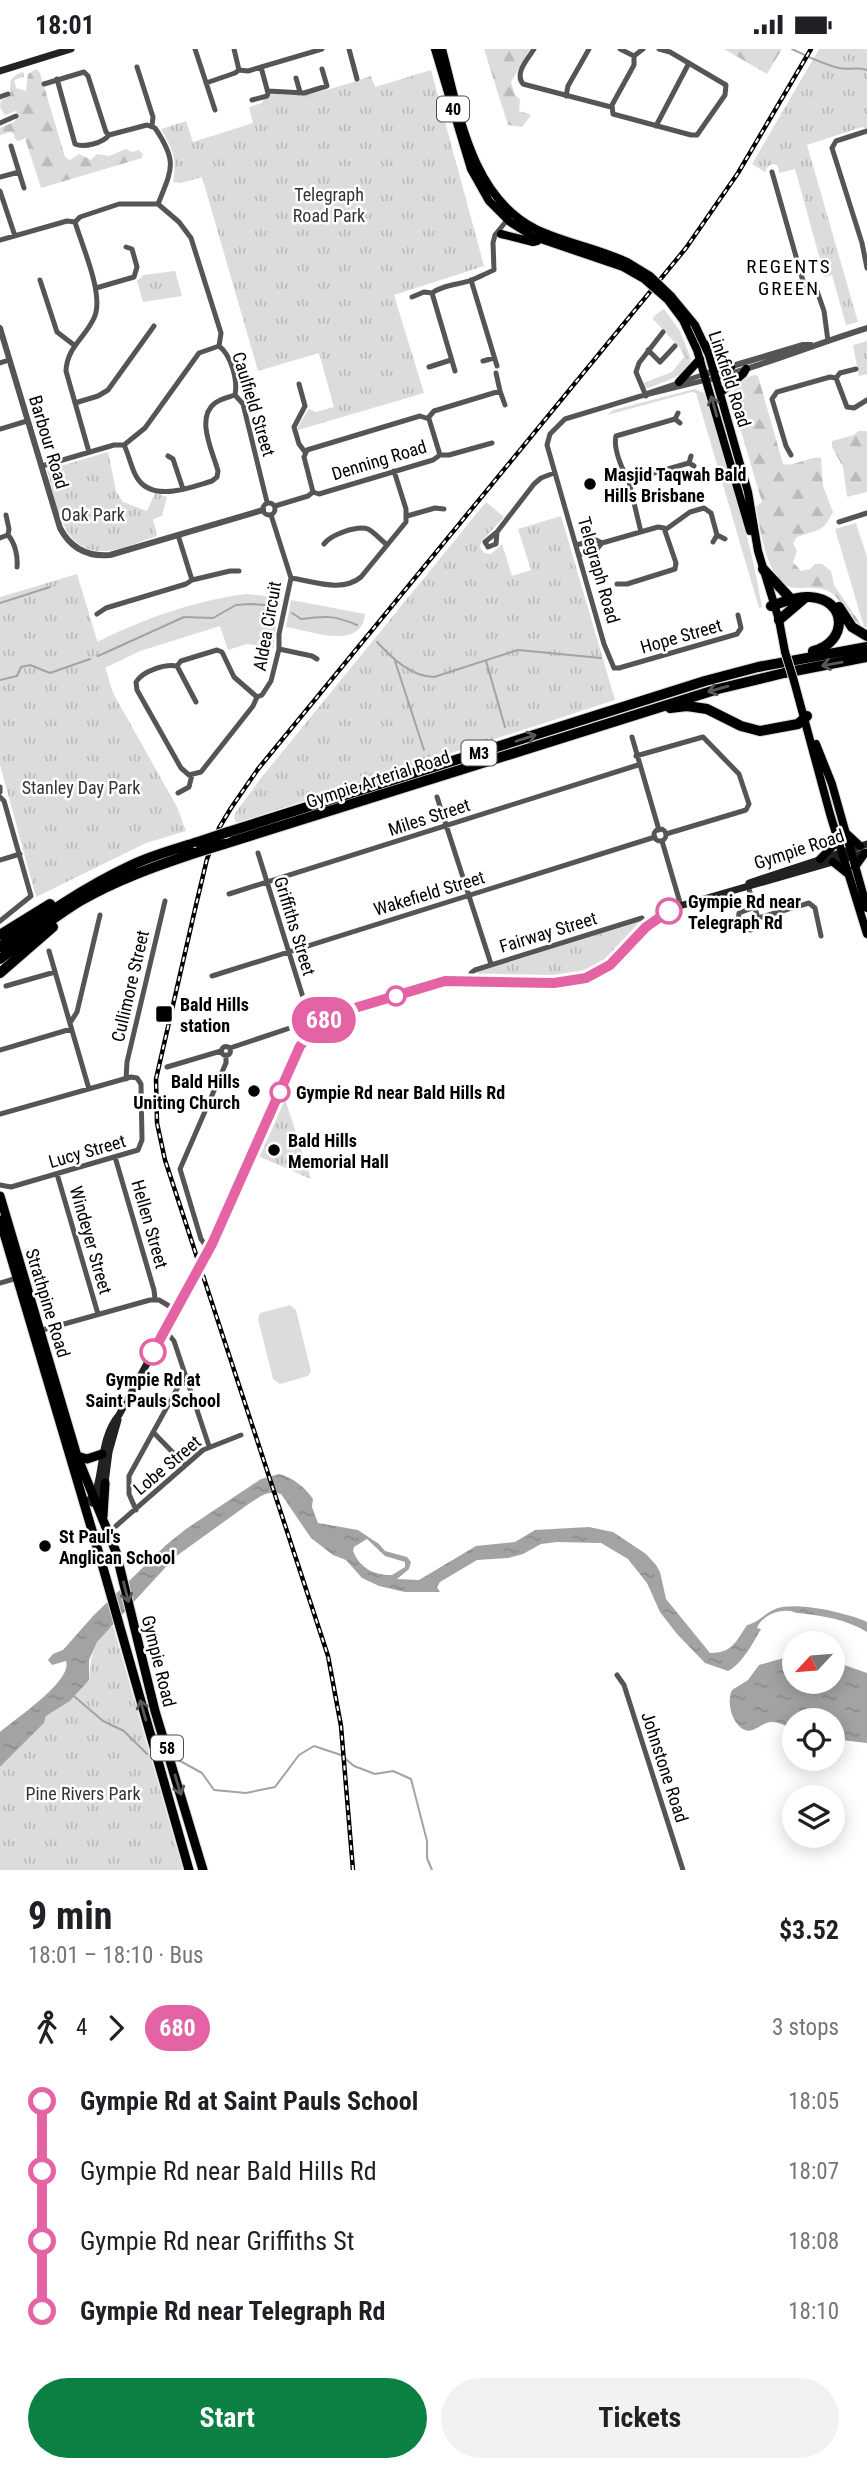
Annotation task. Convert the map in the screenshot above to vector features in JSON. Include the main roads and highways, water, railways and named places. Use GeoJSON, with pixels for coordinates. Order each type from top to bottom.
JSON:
{"type":"FeatureCollection","features":[{"type":"Feature","properties":{"kind":"highway"},"geometry":{"type":"LineString","coordinates":[[763,569],[789,597]]}},
{"type":"Feature","properties":{"kind":"highway"},"geometry":{"type":"LineString","coordinates":[[772,603],[807,593],[827,597],[852,627],[867,636]]}},
{"type":"Feature","properties":{"kind":"highway"},"geometry":{"type":"LineString","coordinates":[[772,603],[806,597],[820,599],[832,606],[837,615],[839,626],[836,636],[827,646],[806,653],[798,659]]}},
{"type":"Feature","properties":{"kind":"highway"},"geometry":{"type":"LineString","coordinates":[[779,620],[806,597]]}},
{"type":"Feature","properties":{"kind":"highway","name":"Gympie Arterial Road"},"geometry":{"type":"LineString","coordinates":[[0,959],[56,916],[100,891],[228,832],[705,681],[798,659],[867,647]]}},
{"type":"Feature","properties":{"kind":"highway","name":"Gympie Arterial Road"},"geometry":{"type":"LineString","coordinates":[[0,947],[52,909],[128,866],[197,847],[224,844],[750,680],[867,657]]}},
{"type":"Feature","properties":{"kind":"highway"},"geometry":{"type":"LineString","coordinates":[[652,709],[662,711],[687,706],[706,709],[741,726],[760,731],[803,720],[807,734]]}},
{"type":"Feature","properties":{"kind":"highway"},"geometry":{"type":"LineString","coordinates":[[0,935],[77,888],[128,866]]}},
{"type":"Feature","properties":{"kind":"highway"},"geometry":{"type":"LineString","coordinates":[[0,973],[50,929],[100,891]]}},
{"type":"Feature","properties":{"kind":"highway","name":"Strathpine Road"},"geometry":{"type":"LineString","coordinates":[[0,1197],[20,1277]]}},
{"type":"Feature","properties":{"kind":"highway","name":"Strathpine Road"},"geometry":{"type":"LineString","coordinates":[[0,1220],[77,1456],[94,1499]]}},
{"type":"Feature","properties":{"kind":"highway","name":"Strathpine Road"},"geometry":{"type":"LineString","coordinates":[[37,1332],[84,1503]]}},
{"type":"Feature","properties":{"kind":"highway"},"geometry":{"type":"LineString","coordinates":[[77,1456],[87,1459],[102,1454]]}},
{"type":"Feature","properties":{"kind":"highway"},"geometry":{"type":"LineString","coordinates":[[103,1517],[105,1483]]}},
{"type":"Feature","properties":{"kind":"highway","name":"Gympie Road"},"geometry":{"type":"LineString","coordinates":[[94,1499],[118,1559],[155,1711],[203,1870]]}},
{"type":"Feature","properties":{"kind":"highway","name":"Gympie Road"},"geometry":{"type":"LineString","coordinates":[[84,1503],[189,1870]]}},
{"type":"Feature","properties":{"kind":"main road"},"geometry":{"type":"LineString","coordinates":[[0,71],[71,49]]}},
{"type":"Feature","properties":{"kind":"main road","name":"40"},"geometry":{"type":"LineString","coordinates":[[435,49],[471,169],[485,195],[511,218]]}},
{"type":"Feature","properties":{"kind":"main road","name":"40"},"geometry":{"type":"LineString","coordinates":[[442,49],[477,163],[492,192],[511,218]]}},
{"type":"Feature","properties":{"kind":"main road","name":"Linkfield Road"},"geometry":{"type":"LineString","coordinates":[[511,218],[540,240],[625,264]]}},
{"type":"Feature","properties":{"kind":"main road","name":"Linkfield Road"},"geometry":{"type":"LineString","coordinates":[[511,218],[625,264],[669,298],[692,321],[705,344],[748,492],[756,544],[803,720],[832,784],[846,833],[848,874],[867,934]]}},
{"type":"Feature","properties":{"kind":"main road"},"geometry":{"type":"LineString","coordinates":[[498,237],[533,242],[540,240]]}},
{"type":"Feature","properties":{"kind":"main road","name":"Linkfield Road"},"geometry":{"type":"LineString","coordinates":[[669,298],[687,327],[700,359],[779,620],[785,652]]}},
{"type":"Feature","properties":{"kind":"main road"},"geometry":{"type":"LineString","coordinates":[[705,344],[715,349],[731,367]]}},
{"type":"Feature","properties":{"kind":"main road"},"geometry":{"type":"LineString","coordinates":[[679,382],[700,359]]}},
{"type":"Feature","properties":{"kind":"main road"},"geometry":{"type":"LineString","coordinates":[[720,393],[743,375],[746,369]]}},
{"type":"Feature","properties":{"kind":"main road","name":"Linkfield Road"},"geometry":{"type":"LineString","coordinates":[[807,734],[838,841],[855,867],[867,908]]}},
{"type":"Feature","properties":{"kind":"main road"},"geometry":{"type":"LineString","coordinates":[[846,833],[865,849],[855,867]]}},
{"type":"Feature","properties":{"kind":"main road"},"geometry":{"type":"LineString","coordinates":[[820,859],[838,841]]}},
{"type":"Feature","properties":{"kind":"main road","name":"Gympie Road"},"geometry":{"type":"LineString","coordinates":[[745,886],[760,878],[820,859],[865,849]]}},
{"type":"Feature","properties":{"kind":"main road","name":"Gympie Road"},"geometry":{"type":"LineString","coordinates":[[118,1415],[204,1260],[309,1025],[328,1016],[441,982],[554,983],[586,978],[610,965],[663,913],[681,905],[833,862],[847,854]]}},
{"type":"Feature","properties":{"kind":"main road"},"geometry":{"type":"LineString","coordinates":[[833,862],[848,874]]}},
{"type":"Feature","properties":{"kind":"main road"},"geometry":{"type":"LineString","coordinates":[[94,1499],[98,1490],[102,1454],[118,1415]]}},
{"type":"Feature","properties":{"kind":"main road"},"geometry":{"type":"LineString","coordinates":[[84,1503],[101,1496],[118,1415]]}},
{"type":"Feature","properties":{"kind":"water"},"geometry":{"type":"Polygon","coordinates":[[[279,1474],[289,1478],[303,1487],[313,1499],[312,1507],[318,1523],[358,1530],[385,1551],[407,1557],[411,1562],[409,1569],[397,1579],[419,1580],[476,1546],[515,1542],[535,1530],[589,1527],[613,1532],[646,1554],[660,1572],[666,1599],[710,1653],[729,1648],[747,1625],[775,1609],[784,1607],[808,1607],[847,1615],[867,1622],[867,1632],[826,1617],[790,1611],[775,1613],[759,1624],[757,1628],[761,1629],[751,1647],[728,1671],[705,1663],[660,1612],[647,1583],[628,1559],[601,1543],[541,1544],[523,1554],[508,1558],[477,1560],[440,1582],[437,1587],[440,1592],[405,1592],[379,1586],[362,1578],[346,1560],[333,1555],[311,1538],[281,1494],[268,1493],[175,1557],[97,1642],[89,1660],[89,1680],[70,1701],[46,1716],[44,1723],[0,1767],[0,1732],[52,1689],[66,1669],[66,1661],[52,1665],[48,1660],[53,1654],[63,1650],[93,1616],[166,1545],[261,1479],[279,1474]],[[367,1539],[354,1547],[353,1551],[363,1566],[379,1574],[392,1575],[405,1567],[405,1562],[385,1556],[367,1539]]]}},
{"type":"Feature","properties":{"kind":"water"},"geometry":{"type":"Polygon","coordinates":[[[782,1658],[782,1694],[845,1694],[845,1665],[867,1673],[867,1743],[845,1740],[845,1708],[782,1708],[782,1724],[769,1722],[748,1731],[740,1727],[730,1707],[730,1695],[732,1690],[748,1680],[759,1665],[782,1658]]]}},
{"type":"Feature","properties":{"kind":"waterway"},"geometry":{"type":"LineString","coordinates":[[792,49],[843,69],[867,70]]}},
{"type":"Feature","properties":{"kind":"waterway"},"geometry":{"type":"LineString","coordinates":[[0,603],[50,587]]}},
{"type":"Feature","properties":{"kind":"waterway"},"geometry":{"type":"LineString","coordinates":[[98,656],[184,617],[213,618],[236,605],[250,604],[266,605],[277,612]]}},
{"type":"Feature","properties":{"kind":"waterway"},"geometry":{"type":"LineString","coordinates":[[292,613],[301,619],[329,617],[357,625]]}},
{"type":"Feature","properties":{"kind":"waterway"},"geometry":{"type":"LineString","coordinates":[[377,642],[410,670],[434,677],[518,650],[601,658]]}},
{"type":"Feature","properties":{"kind":"waterway"},"geometry":{"type":"LineString","coordinates":[[0,680],[17,676],[21,667],[30,665],[50,673],[90,659]]}},
{"type":"Feature","properties":{"kind":"waterway"},"geometry":{"type":"LineString","coordinates":[[395,661],[424,750]]}},
{"type":"Feature","properties":{"kind":"waterway"},"geometry":{"type":"LineString","coordinates":[[486,661],[505,727]]}},
{"type":"Feature","properties":{"kind":"waterway"},"geometry":{"type":"LineString","coordinates":[[75,1697],[103,1721],[124,1731],[147,1754]]}},
{"type":"Feature","properties":{"kind":"waterway"},"geometry":{"type":"LineString","coordinates":[[173,1757],[202,1773],[214,1790],[246,1793],[275,1787],[299,1755],[314,1746],[341,1755],[354,1766],[375,1774],[393,1771],[411,1779],[427,1841],[427,1858],[432,1870]]}},
{"type":"Feature","properties":{"kind":"railway"},"geometry":{"type":"LineString","coordinates":[[353,1870],[341,1726],[328,1656],[165,1160],[157,1123],[156,1079],[207,859],[219,828],[258,769],[686,248],[738,173],[811,49]]}},
{"type":"Feature","properties":{"kind":"place","name":"Masjid Taqwah Bald Hills Brisbane"},"geometry":{"type":"Point","coordinates":[590,484]}},
{"type":"Feature","properties":{"kind":"place","name":"Gympie Rd near Telegraph Rd"},"geometry":{"type":"Point","coordinates":[669,911]}},
{"type":"Feature","properties":{"kind":"place","name":"Bald Hills station"},"geometry":{"type":"Point","coordinates":[164,1014]}},
{"type":"Feature","properties":{"kind":"place","name":"Bald Hills Uniting Church"},"geometry":{"type":"Point","coordinates":[254,1091]}},
{"type":"Feature","properties":{"kind":"place","name":"Gympie Rd near Bald Hills Rd"},"geometry":{"type":"Point","coordinates":[280,1092]}},
{"type":"Feature","properties":{"kind":"place","name":"Bald Hills Memorial Hall"},"geometry":{"type":"Point","coordinates":[274,1150]}},
{"type":"Feature","properties":{"kind":"place","name":"Gympie Rd at Saint Pauls School"},"geometry":{"type":"Point","coordinates":[153,1352]}},
{"type":"Feature","properties":{"kind":"place","name":"St Paul's Anglican School"},"geometry":{"type":"Point","coordinates":[45,1546]}},
{"type":"Feature","properties":{"kind":"district","name":"REGENTS GREEN"},"geometry":{"type":"Point","coordinates":[789,277]}},
{"type":"Feature","properties":{"kind":"park label","name":"Telegraph Road Park"},"geometry":{"type":"Point","coordinates":[329,204]}},
{"type":"Feature","properties":{"kind":"park label","name":"Oak Park"},"geometry":{"type":"Point","coordinates":[93,514]}},
{"type":"Feature","properties":{"kind":"park label","name":"Stanley Day Park"},"geometry":{"type":"Point","coordinates":[81,787]}},
{"type":"Feature","properties":{"kind":"park label","name":"Pine Rivers Park"},"geometry":{"type":"Point","coordinates":[83,1793]}}]}
